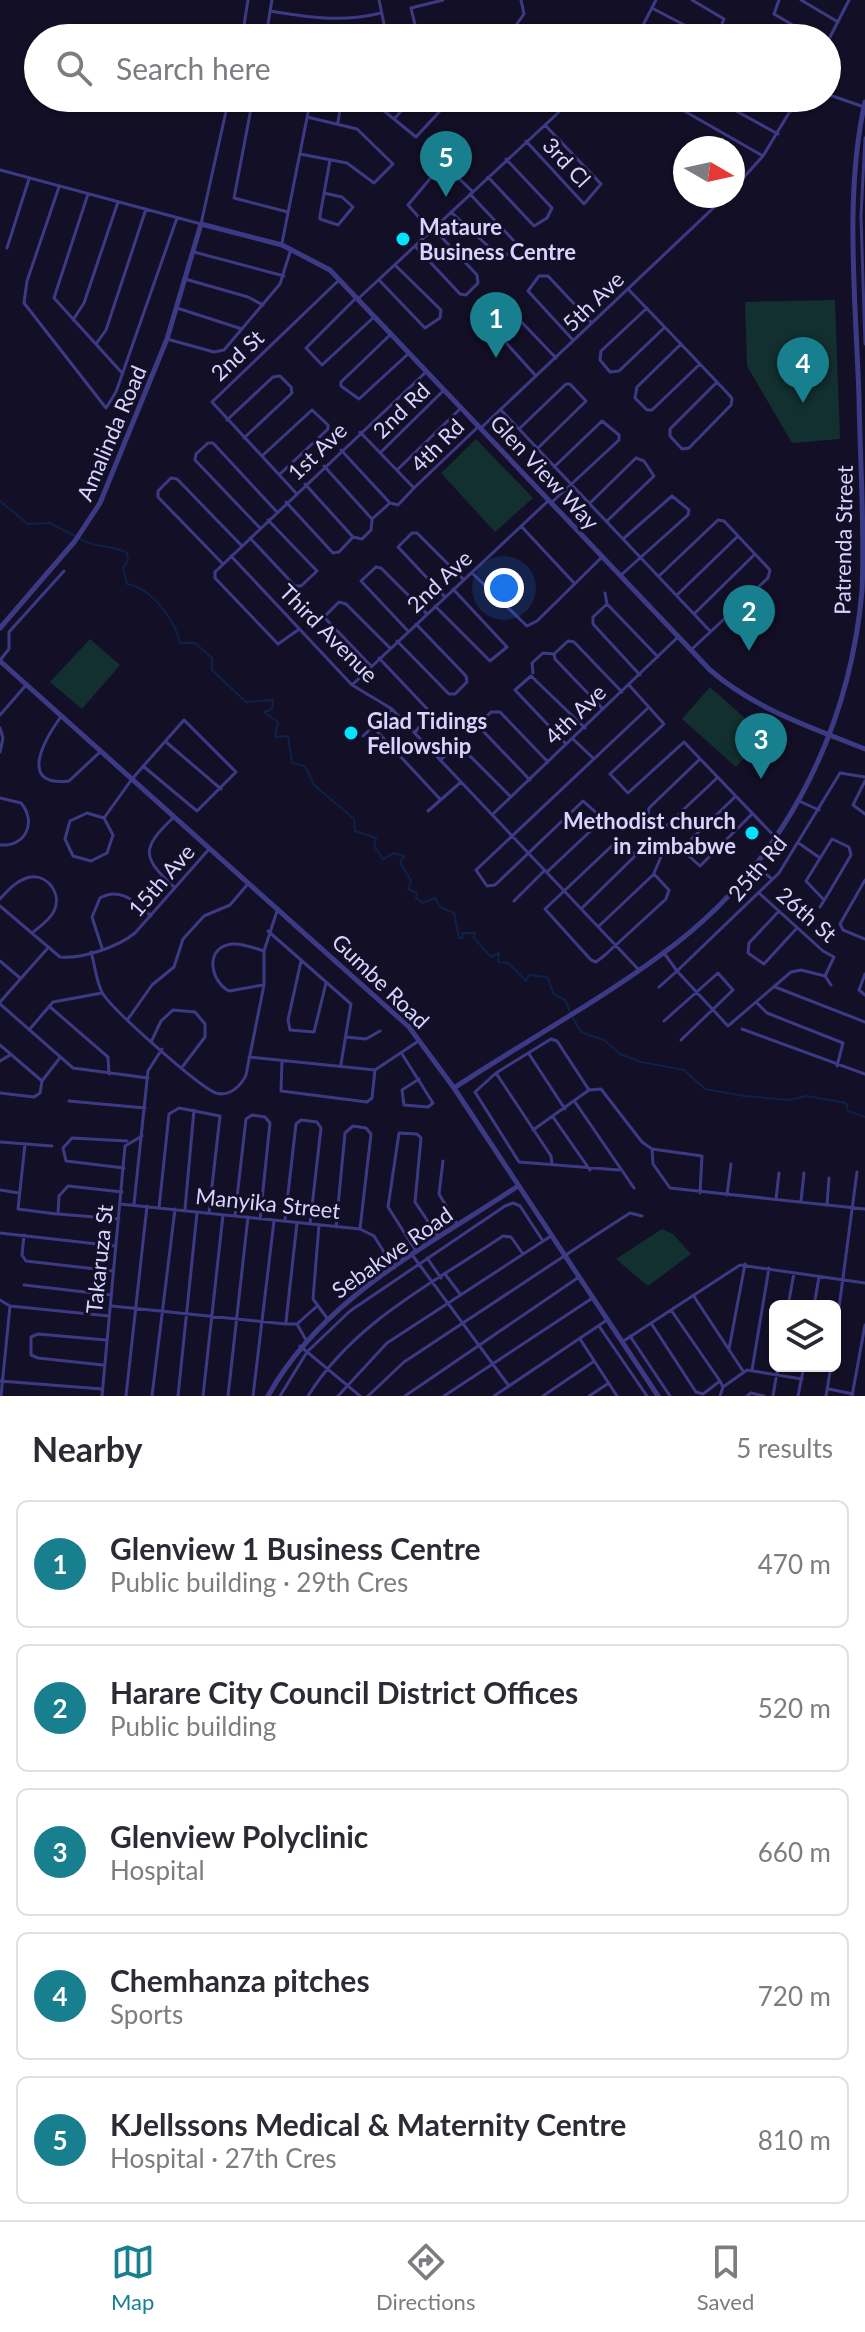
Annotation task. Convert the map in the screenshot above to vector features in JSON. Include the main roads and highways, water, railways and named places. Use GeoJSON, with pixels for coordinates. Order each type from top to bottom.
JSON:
{"type":"FeatureCollection","features":[{"type":"Feature","properties":{"kind":"waterway"},"geometry":{"type":"LineString","coordinates":[[0,501],[28,524],[50,523],[75,536]]}},
{"type":"Feature","properties":{"kind":"waterway"},"geometry":{"type":"LineString","coordinates":[[80,539],[127,553],[128,560],[123,568],[127,584],[145,592],[161,606],[173,624],[180,643],[195,643],[212,658],[212,670],[246,702],[273,700],[272,709],[264,712],[278,722],[275,737],[288,736],[292,763],[305,766],[314,785],[354,819],[355,831],[376,838],[374,846],[383,859],[394,853],[404,856],[400,862],[411,881],[408,889],[417,893],[416,898],[423,903],[435,898],[440,907],[454,913],[459,938],[463,938],[462,933],[475,933],[474,938],[491,957],[499,953],[498,962],[508,963],[526,981],[529,975],[547,977],[554,994],[565,1000],[570,1012]]}},
{"type":"Feature","properties":{"kind":"waterway"},"geometry":{"type":"LineString","coordinates":[[573,1018],[581,1032],[604,1040],[620,1054],[641,1062],[684,1070],[705,1089],[788,1100],[807,1096],[846,1103],[848,1111],[865,1117]]}},
{"type":"Feature","properties":{"kind":"place","name":"KJellssons Medical & Maternity Centre"},"geometry":{"type":"Point","coordinates":[446,197]}},
{"type":"Feature","properties":{"kind":"place","name":"Mataure Business Centre"},"geometry":{"type":"Point","coordinates":[403,239]}},
{"type":"Feature","properties":{"kind":"place","name":"Glenview 1 Business Centre"},"geometry":{"type":"Point","coordinates":[496,358]}},
{"type":"Feature","properties":{"kind":"place","name":"Chemhanza pitches"},"geometry":{"type":"Point","coordinates":[803,403]}},
{"type":"Feature","properties":{"kind":"place","name":"Harare City Council District Offices"},"geometry":{"type":"Point","coordinates":[749,651]}},
{"type":"Feature","properties":{"kind":"place","name":"Glad Tidings Fellowship"},"geometry":{"type":"Point","coordinates":[351,733]}},
{"type":"Feature","properties":{"kind":"place","name":"Glenview Polyclinic"},"geometry":{"type":"Point","coordinates":[761,779]}},
{"type":"Feature","properties":{"kind":"place","name":"Methodist church in zimbabwe"},"geometry":{"type":"Point","coordinates":[752,833]}}]}
